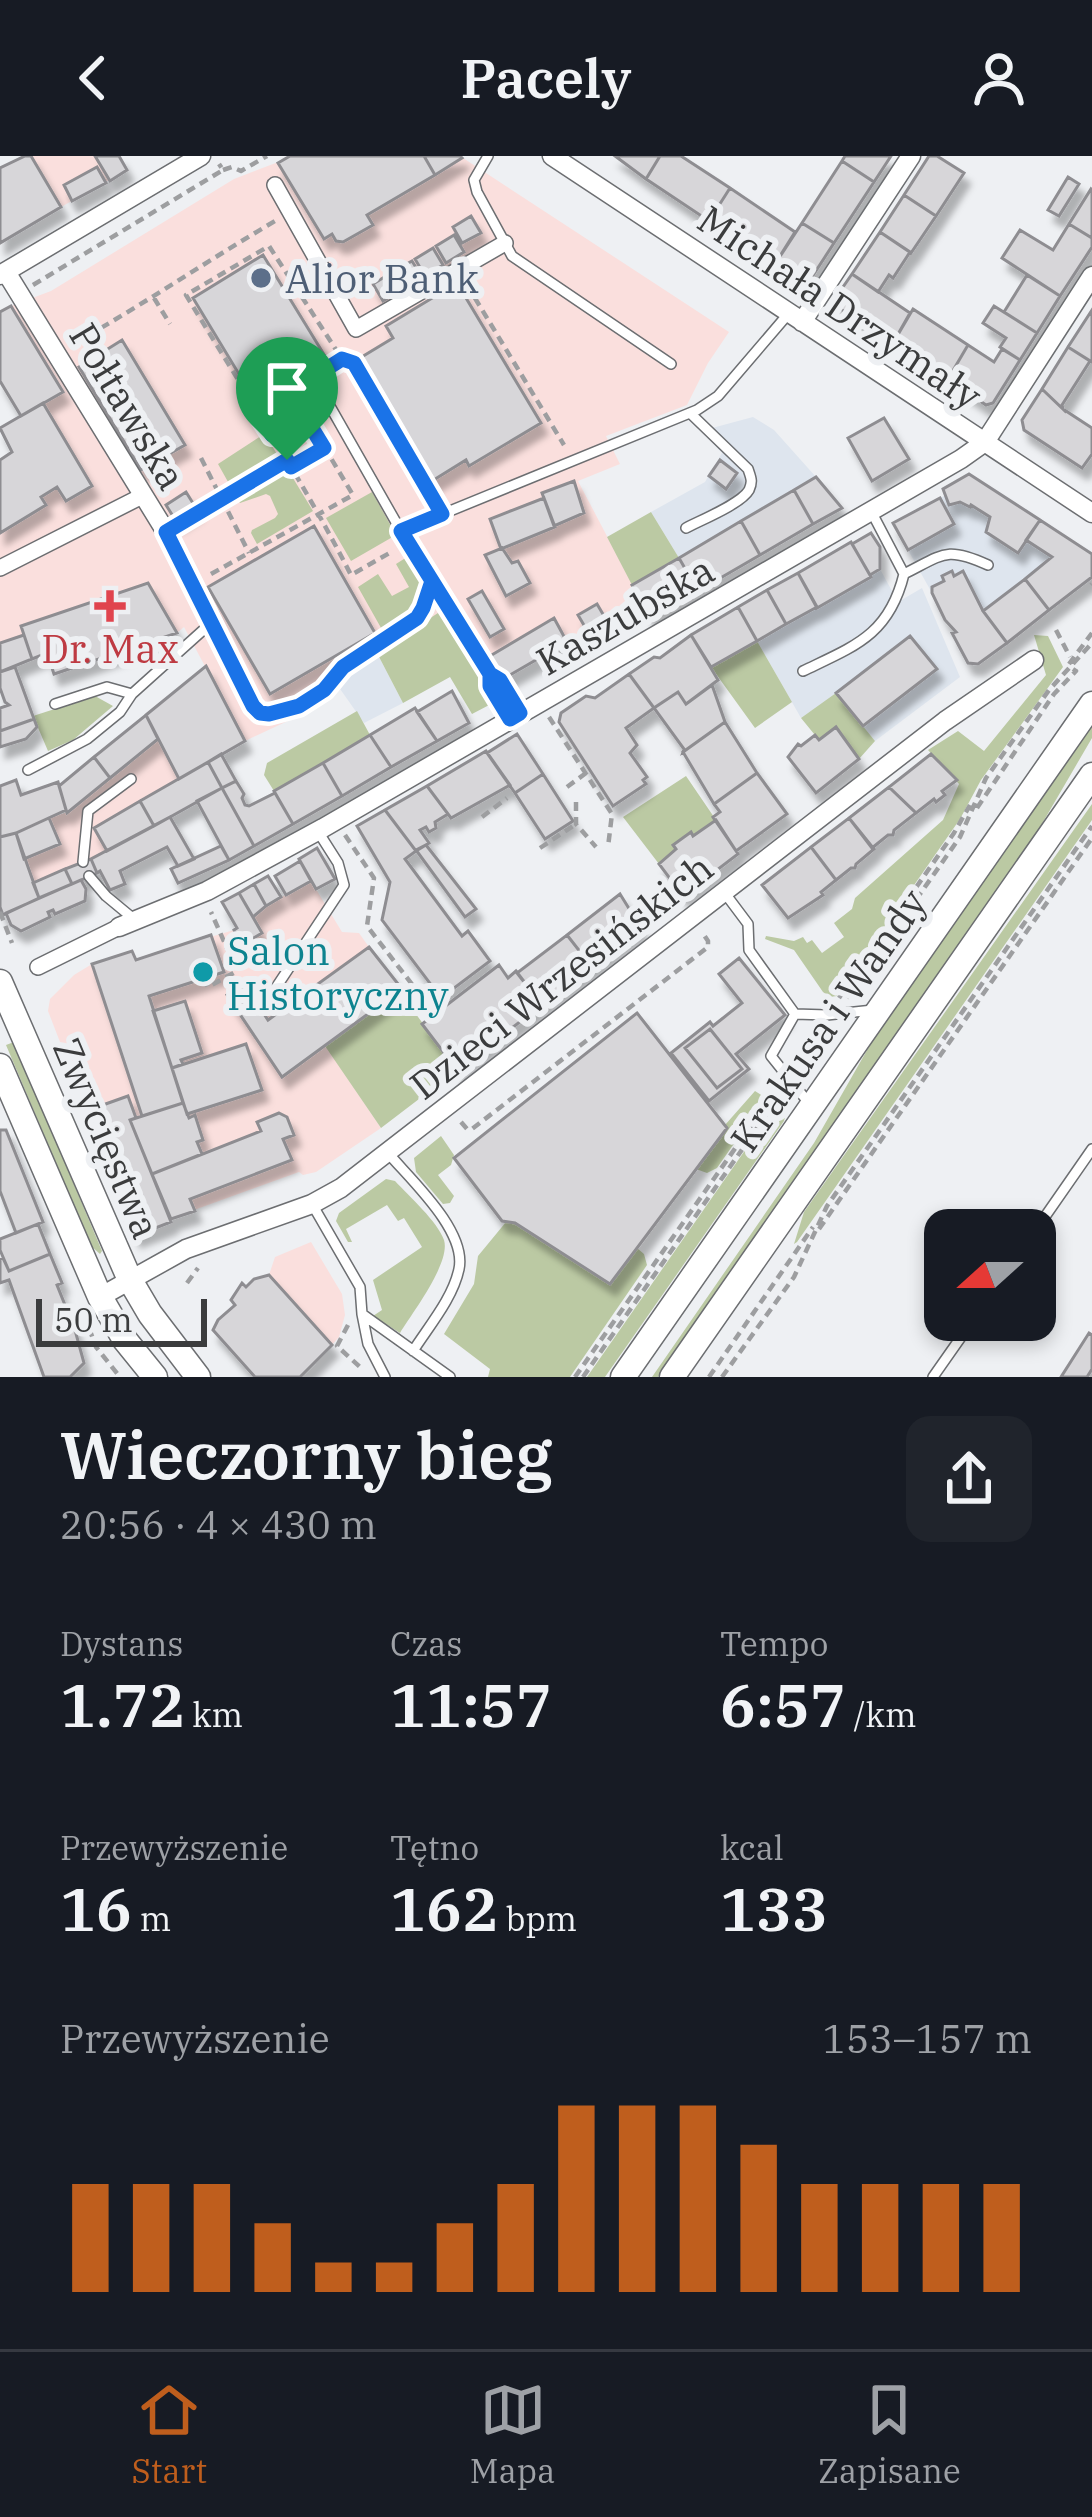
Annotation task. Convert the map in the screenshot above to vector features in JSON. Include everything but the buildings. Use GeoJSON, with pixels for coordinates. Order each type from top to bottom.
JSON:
{"type":"FeatureCollection","features":[{"type":"Feature","properties":{"kind":"street","name":"Połtawska"},"geometry":{"type":"LineString","coordinates":[[201,156],[3,274],[20,292],[166,532],[253,706]]}},
{"type":"Feature","properties":{"kind":"street","name":"Michała Drzymały"},"geometry":{"type":"LineString","coordinates":[[552,156],[584,165],[796,317],[1092,514]]}},
{"type":"Feature","properties":{"kind":"street"},"geometry":{"type":"LineString","coordinates":[[796,317],[911,156]]}},
{"type":"Feature","properties":{"kind":"street"},"geometry":{"type":"LineString","coordinates":[[275,185],[356,329],[505,243]]}},
{"type":"Feature","properties":{"kind":"street"},"geometry":{"type":"LineString","coordinates":[[985,442],[1092,275]]}},
{"type":"Feature","properties":{"kind":"street","name":"Kaszubska"},"geometry":{"type":"LineString","coordinates":[[38,967],[127,923],[207,891],[871,512],[985,442]]}},
{"type":"Feature","properties":{"kind":"street"},"geometry":{"type":"LineString","coordinates":[[0,568],[144,495]]}},
{"type":"Feature","properties":{"kind":"street","name":"Dzieci Wrzesińskich"},"geometry":{"type":"LineString","coordinates":[[100,1297],[186,1249],[311,1204],[341,1188],[945,721],[1034,659]]}},
{"type":"Feature","properties":{"kind":"street","name":"Krakusa i Wandy"},"geometry":{"type":"LineString","coordinates":[[622,1377],[1092,704]]}},
{"type":"Feature","properties":{"kind":"street","name":"Krakusa i Wandy"},"geometry":{"type":"LineString","coordinates":[[672,1377],[1092,775]]}},
{"type":"Feature","properties":{"kind":"street","name":"Zwycięstwa"},"geometry":{"type":"LineString","coordinates":[[0,982],[130,1280],[198,1377]]}},
{"type":"Feature","properties":{"kind":"street","name":"Zwycięstwa"},"geometry":{"type":"LineString","coordinates":[[0,1066],[100,1297],[125,1340],[155,1377]]}},
{"type":"Feature","properties":{"kind":"lane"},"geometry":{"type":"LineString","coordinates":[[488,156],[474,180],[512,256],[671,364]]}},
{"type":"Feature","properties":{"kind":"lane"},"geometry":{"type":"LineString","coordinates":[[401,531],[690,412],[718,396],[796,317]]}},
{"type":"Feature","properties":{"kind":"lane"},"geometry":{"type":"LineString","coordinates":[[253,706],[260,713],[284,710],[324,690],[343,667],[417,618],[432,581],[327,401]]}},
{"type":"Feature","properties":{"kind":"lane"},"geometry":{"type":"LineString","coordinates":[[686,528],[741,499],[751,479],[748,470],[690,412]]}},
{"type":"Feature","properties":{"kind":"lane"},"geometry":{"type":"LineString","coordinates":[[871,512],[904,574]]}},
{"type":"Feature","properties":{"kind":"lane"},"geometry":{"type":"LineString","coordinates":[[803,671],[877,630],[890,615],[904,574],[944,554],[962,553],[988,565]]}},
{"type":"Feature","properties":{"kind":"lane"},"geometry":{"type":"LineString","coordinates":[[28,770],[87,739],[211,623]]}},
{"type":"Feature","properties":{"kind":"lane"},"geometry":{"type":"LineString","coordinates":[[55,704],[107,687],[132,694]]}},
{"type":"Feature","properties":{"kind":"lane"},"geometry":{"type":"LineString","coordinates":[[83,862],[88,812],[131,779]]}},
{"type":"Feature","properties":{"kind":"lane"},"geometry":{"type":"LineString","coordinates":[[275,988],[344,885],[326,825]]}},
{"type":"Feature","properties":{"kind":"lane"},"geometry":{"type":"LineString","coordinates":[[89,876],[127,923]]}},
{"type":"Feature","properties":{"kind":"lane"},"geometry":{"type":"LineString","coordinates":[[724,892],[748,924],[749,950],[795,1014]]}},
{"type":"Feature","properties":{"kind":"lane"},"geometry":{"type":"LineString","coordinates":[[795,1014],[879,1010]]}},
{"type":"Feature","properties":{"kind":"lane"},"geometry":{"type":"LineString","coordinates":[[795,1014],[771,1056],[812,1106]]}},
{"type":"Feature","properties":{"kind":"lane"},"geometry":{"type":"LineString","coordinates":[[1050,1209],[1092,1149]]}},
{"type":"Feature","properties":{"kind":"lane"},"geometry":{"type":"LineString","coordinates":[[388,1152],[435,1208],[459,1246],[459,1267],[451,1291],[413,1351]]}},
{"type":"Feature","properties":{"kind":"lane"},"geometry":{"type":"LineString","coordinates":[[311,1204],[360,1287],[368,1344],[385,1377]]}},
{"type":"Feature","properties":{"kind":"lane"},"geometry":{"type":"LineString","coordinates":[[362,1313],[450,1377]]}},
{"type":"Feature","properties":{"kind":"lane"},"geometry":{"type":"LineString","coordinates":[[933,1377],[958,1341]]}},
{"type":"Feature","properties":{"kind":"path"},"geometry":{"type":"LineString","coordinates":[[214,156],[223,170]]}},
{"type":"Feature","properties":{"kind":"path"},"geometry":{"type":"LineString","coordinates":[[20,292],[223,170],[241,171],[267,156]]}},
{"type":"Feature","properties":{"kind":"path"},"geometry":{"type":"LineString","coordinates":[[65,329],[74,344],[290,212]]}},
{"type":"Feature","properties":{"kind":"path"},"geometry":{"type":"LineString","coordinates":[[408,542],[351,575],[320,514],[186,295],[269,246],[342,359],[354,363],[442,514]]}},
{"type":"Feature","properties":{"kind":"path"},"geometry":{"type":"LineString","coordinates":[[202,264],[212,279]]}},
{"type":"Feature","properties":{"kind":"path"},"geometry":{"type":"LineString","coordinates":[[458,270],[573,460]]}},
{"type":"Feature","properties":{"kind":"path"},"geometry":{"type":"LineString","coordinates":[[154,298],[170,324]]}},
{"type":"Feature","properties":{"kind":"path"},"geometry":{"type":"LineString","coordinates":[[258,413],[342,359]]}},
{"type":"Feature","properties":{"kind":"path"},"geometry":{"type":"LineString","coordinates":[[192,584],[353,495],[304,415],[272,435]]}},
{"type":"Feature","properties":{"kind":"path"},"geometry":{"type":"LineString","coordinates":[[166,532],[324,448]]}},
{"type":"Feature","properties":{"kind":"path"},"geometry":{"type":"LineString","coordinates":[[201,458],[250,553]]}},
{"type":"Feature","properties":{"kind":"path"},"geometry":{"type":"LineString","coordinates":[[432,581],[490,674],[500,680],[515,716]]}},
{"type":"Feature","properties":{"kind":"path"},"geometry":{"type":"LineString","coordinates":[[1056,630],[1071,664],[1076,671],[1054,694],[974,806],[946,845],[841,1001],[960,837],[986,778],[1049,690],[1092,643]]}},
{"type":"Feature","properties":{"kind":"path"},"geometry":{"type":"LineString","coordinates":[[1071,664],[1092,633]]}},
{"type":"Feature","properties":{"kind":"path"},"geometry":{"type":"LineString","coordinates":[[490,674],[490,686],[515,716]]}},
{"type":"Feature","properties":{"kind":"path"},"geometry":{"type":"LineString","coordinates":[[539,702],[612,814],[608,847]]}},
{"type":"Feature","properties":{"kind":"path"},"geometry":{"type":"LineString","coordinates":[[567,787],[586,773]]}},
{"type":"Feature","properties":{"kind":"path"},"geometry":{"type":"LineString","coordinates":[[482,817],[507,798]]}},
{"type":"Feature","properties":{"kind":"path"},"geometry":{"type":"LineString","coordinates":[[576,802],[576,824],[596,848]]}},
{"type":"Feature","properties":{"kind":"path"},"geometry":{"type":"LineString","coordinates":[[540,848],[576,824]]}},
{"type":"Feature","properties":{"kind":"path"},"geometry":{"type":"LineString","coordinates":[[326,825],[374,878],[367,926],[435,1014]]}},
{"type":"Feature","properties":{"kind":"path"},"geometry":{"type":"LineString","coordinates":[[722,1377],[794,1277],[827,1206],[1092,826]]}},
{"type":"Feature","properties":{"kind":"path"},"geometry":{"type":"LineString","coordinates":[[710,1377],[1092,838]]}},
{"type":"Feature","properties":{"kind":"path"},"geometry":{"type":"LineString","coordinates":[[204,978],[208,987],[237,971],[209,906]]}},
{"type":"Feature","properties":{"kind":"path"},"geometry":{"type":"LineString","coordinates":[[0,912],[12,943]]}},
{"type":"Feature","properties":{"kind":"path"},"geometry":{"type":"LineString","coordinates":[[454,1122],[472,1130],[708,947],[701,932]]}},
{"type":"Feature","properties":{"kind":"path"},"geometry":{"type":"LineString","coordinates":[[818,1028],[795,1067],[828,1026]]}},
{"type":"Feature","properties":{"kind":"path"},"geometry":{"type":"LineString","coordinates":[[579,1377],[782,1087]]}},
{"type":"Feature","properties":{"kind":"path"},"geometry":{"type":"LineString","coordinates":[[187,1282],[207,1260]]}},
{"type":"Feature","properties":{"kind":"path"},"geometry":{"type":"LineString","coordinates":[[349,1323],[338,1346],[372,1377]]}},
{"type":"Feature","properties":{"kind":"shaded area"},"geometry":{"type":"Polygon","coordinates":[[[31,156],[119,156],[127,170],[61,207],[31,156]]]}},
{"type":"Feature","properties":{"kind":"shaded area"},"geometry":{"type":"Polygon","coordinates":[[[294,156],[460,156],[729,332],[687,405],[606,436],[620,464],[578,481],[640,599],[503,679],[455,603],[377,653],[292,719],[245,741],[184,627],[177,633],[160,603],[22,626],[24,635],[0,643],[0,533],[46,506],[41,497],[57,487],[66,501],[92,486],[43,403],[62,391],[11,306],[51,291],[234,179],[294,156]]]}},
{"type":"Feature","properties":{"kind":"shaded area"},"geometry":{"type":"Polygon","coordinates":[[[753,417],[774,430],[816,477],[679,558],[651,512],[705,482],[722,453],[701,431],[753,417]]]}},
{"type":"Feature","properties":{"kind":"shaded area"},"geometry":{"type":"Polygon","coordinates":[[[946,495],[990,517],[986,532],[1026,540],[1052,557],[983,611],[963,571],[942,576],[944,581],[932,587],[932,593],[908,550],[954,524],[940,498],[946,495]]]}},
{"type":"Feature","properties":{"kind":"shaded area"},"geometry":{"type":"Polygon","coordinates":[[[880,569],[898,602],[922,588],[960,677],[875,741],[836,694],[801,718],[757,641],[880,569]]]}},
{"type":"Feature","properties":{"kind":"shaded area"},"geometry":{"type":"Polygon","coordinates":[[[377,653],[403,703],[364,723],[338,686],[377,653]]]}},
{"type":"Feature","properties":{"kind":"shaded area"},"geometry":{"type":"Polygon","coordinates":[[[158,739],[179,779],[95,828],[107,851],[33,883],[24,859],[59,844],[49,818],[68,812],[158,739]]]}},
{"type":"Feature","properties":{"kind":"shaded area"},"geometry":{"type":"Polygon","coordinates":[[[311,881],[342,932],[359,933],[369,947],[268,1020],[262,1011],[227,996],[282,1076],[325,1045],[381,1128],[316,1172],[299,1172],[135,1236],[48,1011],[50,999],[92,964],[132,951],[136,959],[234,930],[242,944],[262,933],[253,917],[256,911],[311,881]]]}},
{"type":"Feature","properties":{"kind":"shaded area"},"geometry":{"type":"Polygon","coordinates":[[[311,1242],[342,1294],[345,1315],[332,1345],[269,1275],[275,1257],[311,1242]]]}},
{"type":"Feature","properties":{"kind":"green space"},"geometry":{"type":"Polygon","coordinates":[[[264,434],[281,460],[232,489],[218,464],[264,434]]]}},
{"type":"Feature","properties":{"kind":"green space"},"geometry":{"type":"Polygon","coordinates":[[[285,465],[313,511],[257,544],[252,530],[278,514],[270,496],[240,503],[235,496],[285,465]]]}},
{"type":"Feature","properties":{"kind":"green space"},"geometry":{"type":"Polygon","coordinates":[[[372,492],[396,535],[351,561],[326,518],[372,492]]]}},
{"type":"Feature","properties":{"kind":"green space"},"geometry":{"type":"Polygon","coordinates":[[[651,512],[679,558],[632,585],[607,537],[651,512]]]}},
{"type":"Feature","properties":{"kind":"green space"},"geometry":{"type":"Polygon","coordinates":[[[407,557],[419,574],[420,592],[406,616],[385,635],[358,587],[378,574],[392,596],[409,587],[396,564],[407,557]]]}},
{"type":"Feature","properties":{"kind":"green space"},"geometry":{"type":"Polygon","coordinates":[[[438,613],[450,619],[483,675],[493,703],[472,714],[450,677],[403,703],[377,653],[438,613]]]}},
{"type":"Feature","properties":{"kind":"green space"},"geometry":{"type":"Polygon","coordinates":[[[1034,635],[1048,636],[1063,667],[981,780],[960,819],[837,996],[830,997],[794,950],[766,936],[794,941],[803,937],[822,953],[844,937],[834,923],[852,909],[855,898],[943,820],[959,784],[928,750],[958,731],[984,751],[1046,675],[1034,635]]]}},
{"type":"Feature","properties":{"kind":"green space"},"geometry":{"type":"Polygon","coordinates":[[[757,641],[792,702],[755,728],[711,667],[757,641]]]}},
{"type":"Feature","properties":{"kind":"green space"},"geometry":{"type":"Polygon","coordinates":[[[836,693],[875,741],[859,759],[836,727],[819,740],[801,718],[836,693]]]}},
{"type":"Feature","properties":{"kind":"green space"},"geometry":{"type":"Polygon","coordinates":[[[95,696],[113,706],[73,740],[48,751],[33,716],[95,696]]]}},
{"type":"Feature","properties":{"kind":"green space"},"geometry":{"type":"Polygon","coordinates":[[[357,711],[370,735],[274,791],[264,775],[267,763],[357,711]]]}},
{"type":"Feature","properties":{"kind":"green space"},"geometry":{"type":"Polygon","coordinates":[[[1092,726],[1092,738],[1029,846],[658,1377],[652,1377],[814,1143],[878,1031],[1092,726]]]}},
{"type":"Feature","properties":{"kind":"green space"},"geometry":{"type":"Polygon","coordinates":[[[686,776],[716,820],[674,844],[676,849],[659,864],[623,817],[686,776]]]}},
{"type":"Feature","properties":{"kind":"green space"},"geometry":{"type":"Polygon","coordinates":[[[1092,804],[1092,820],[794,1244],[804,1212],[1092,804]]]}},
{"type":"Feature","properties":{"kind":"green space"},"geometry":{"type":"Polygon","coordinates":[[[399,991],[457,1070],[381,1128],[325,1046],[399,991]]]}},
{"type":"Feature","properties":{"kind":"green space"},"geometry":{"type":"Polygon","coordinates":[[[14,1042],[100,1254],[91,1246],[6,1045],[14,1042]]]}},
{"type":"Feature","properties":{"kind":"green space"},"geometry":{"type":"Polygon","coordinates":[[[755,1091],[766,1098],[717,1168],[707,1173],[696,1169],[725,1125],[755,1091]]]}},
{"type":"Feature","properties":{"kind":"green space"},"geometry":{"type":"Polygon","coordinates":[[[785,1093],[784,1121],[605,1377],[587,1377],[785,1093]]]}},
{"type":"Feature","properties":{"kind":"green space"},"geometry":{"type":"Polygon","coordinates":[[[441,1136],[454,1155],[451,1165],[438,1175],[454,1196],[443,1204],[416,1172],[414,1158],[441,1136]]]}},
{"type":"Feature","properties":{"kind":"green space"},"geometry":{"type":"Polygon","coordinates":[[[386,1179],[395,1181],[436,1225],[445,1250],[400,1333],[373,1316],[382,1310],[373,1280],[422,1247],[404,1218],[398,1221],[387,1205],[346,1229],[352,1242],[336,1221],[339,1213],[386,1179]]]}},
{"type":"Feature","properties":{"kind":"green space"},"geometry":{"type":"Polygon","coordinates":[[[506,1222],[515,1223],[610,1284],[637,1248],[644,1254],[647,1265],[570,1377],[488,1377],[490,1369],[444,1334],[474,1284],[478,1256],[506,1222]]]}},
{"type":"Feature","properties":{"kind":"place","name":"Alior Bank"},"geometry":{"type":"Point","coordinates":[261,278]}},
{"type":"Feature","properties":{"kind":"place","name":"Dr. Max"},"geometry":{"type":"Point","coordinates":[110,606]}},
{"type":"Feature","properties":{"kind":"place","name":"Salon Historyczny"},"geometry":{"type":"Point","coordinates":[203,972]}},
{"type":"Feature","properties":{"kind":"route"},"geometry":{"type":"LineString","coordinates":[[287,460],[166,532],[253,706],[269,714],[299,706],[324,690],[343,667],[417,618],[432,581],[490,674],[490,686],[510,719],[520,713],[500,680],[490,674],[401,531],[442,514],[354,363],[342,359],[258,413],[272,435],[304,415],[324,448],[291,467],[287,460]]}}]}
